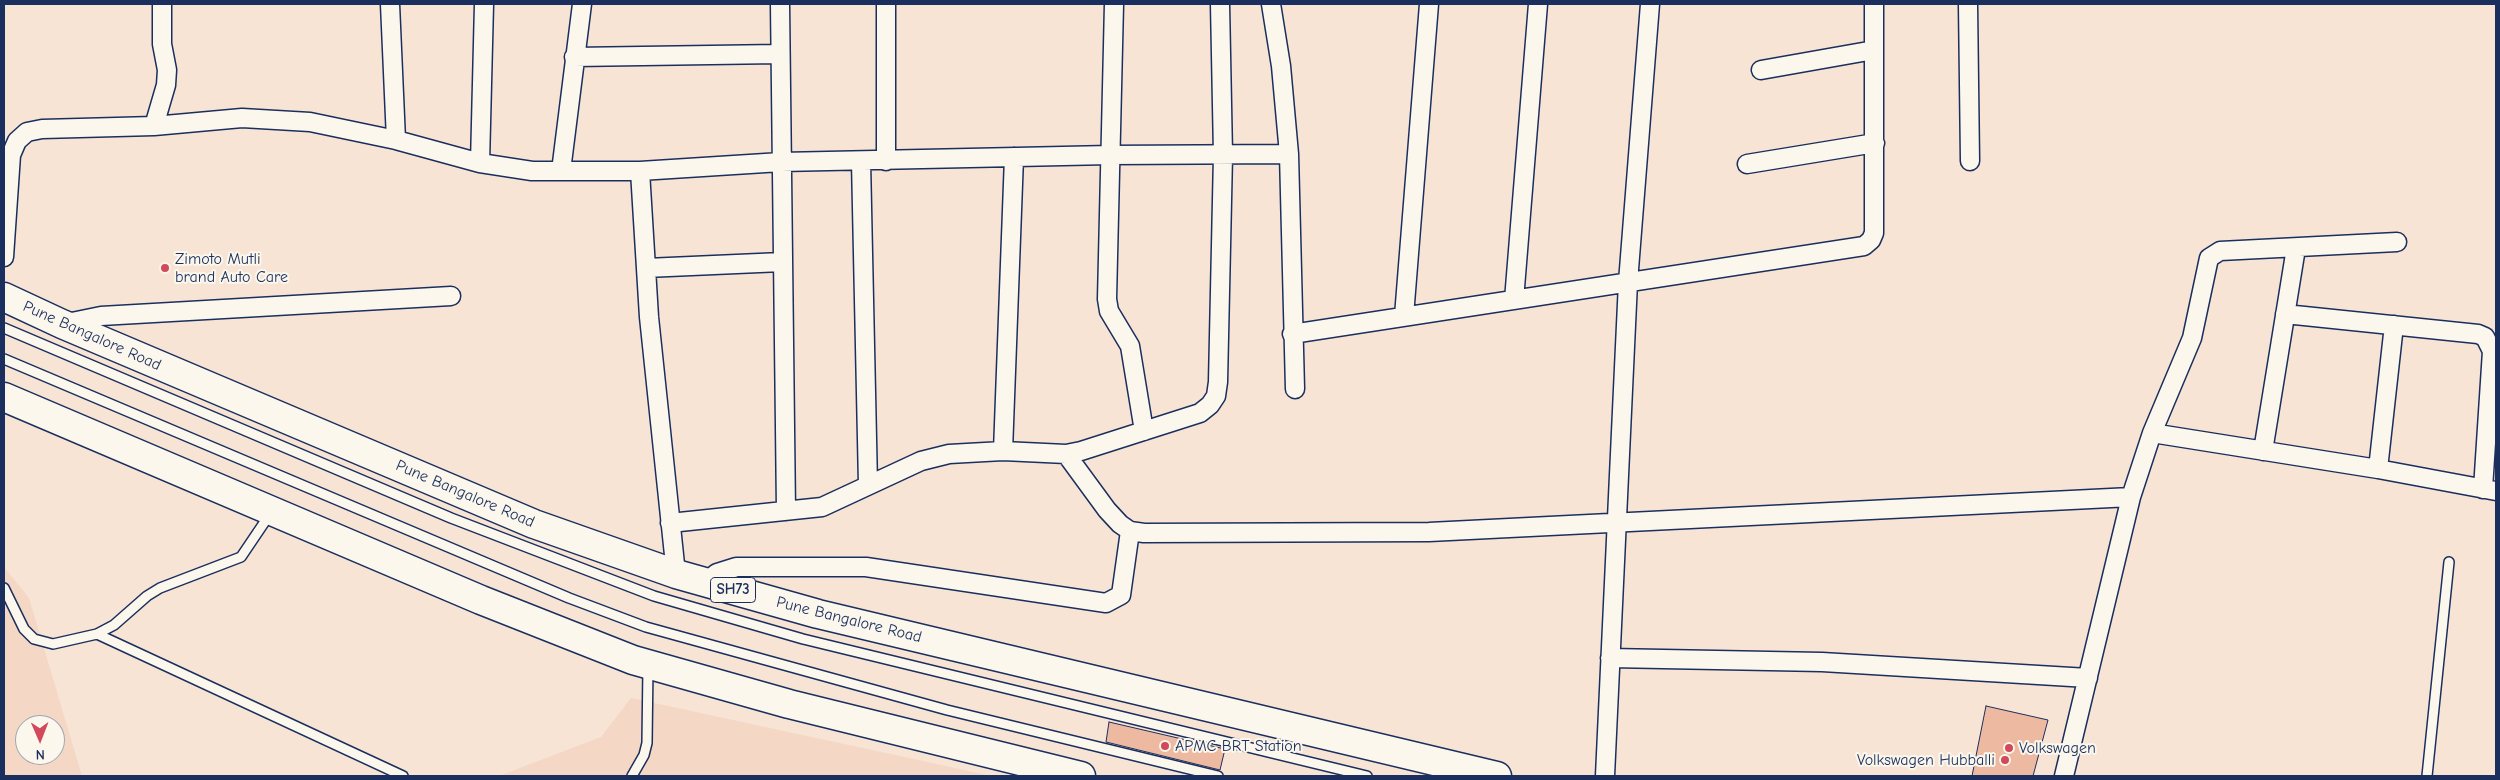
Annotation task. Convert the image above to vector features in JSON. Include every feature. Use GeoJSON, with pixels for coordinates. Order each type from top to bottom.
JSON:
{"type":"FeatureCollection","features":[{"type":"Feature","properties":{"kind":"main road","name":"Pune Bangalore Road"},"geometry":{"type":"LineString","coordinates":[[4,297],[62,324],[534,524],[676,574],[827,616],[1496,776]]}},
{"type":"Feature","properties":{"kind":"main road"},"geometry":{"type":"LineString","coordinates":[[4,397],[481,600],[648,664],[789,704],[1081,776]]}},
{"type":"Feature","properties":{"kind":"street"},"geometry":{"type":"LineString","coordinates":[[154,126],[166,85],[167,70],[162,44],[162,4]]}},
{"type":"Feature","properties":{"kind":"street"},"geometry":{"type":"LineString","coordinates":[[390,4],[396,140]]}},
{"type":"Feature","properties":{"kind":"street"},"geometry":{"type":"LineString","coordinates":[[480,163],[484,4]]}},
{"type":"Feature","properties":{"kind":"street"},"geometry":{"type":"LineString","coordinates":[[561,171],[582,4]]}},
{"type":"Feature","properties":{"kind":"street"},"geometry":{"type":"LineString","coordinates":[[780,4],[779,54],[786,511]]}},
{"type":"Feature","properties":{"kind":"street"},"geometry":{"type":"LineString","coordinates":[[886,4],[886,161]]}},
{"type":"Feature","properties":{"kind":"street"},"geometry":{"type":"LineString","coordinates":[[1114,4],[1106,299],[1111,315],[1130,346],[1144,431]]}},
{"type":"Feature","properties":{"kind":"street"},"geometry":{"type":"LineString","coordinates":[[670,523],[822,507],[921,461],[949,454],[1003,451],[1066,454],[1200,413],[1210,405],[1216,396],[1218,382],[1223,154],[1220,4]]}},
{"type":"Feature","properties":{"kind":"street"},"geometry":{"type":"LineString","coordinates":[[1271,4],[1281,66],[1289,154],[1292,334],[1295,389]]}},
{"type":"Feature","properties":{"kind":"street"},"geometry":{"type":"LineString","coordinates":[[1404,316],[1429,4]]}},
{"type":"Feature","properties":{"kind":"street"},"geometry":{"type":"LineString","coordinates":[[1514,300],[1538,4]]}},
{"type":"Feature","properties":{"kind":"street"},"geometry":{"type":"LineString","coordinates":[[1605,776],[1628,282],[1650,4]]}},
{"type":"Feature","properties":{"kind":"street"},"geometry":{"type":"LineString","coordinates":[[1292,334],[1864,246],[1871,240],[1874,233],[1874,4]]}},
{"type":"Feature","properties":{"kind":"street"},"geometry":{"type":"LineString","coordinates":[[1968,4],[1970,161]]}},
{"type":"Feature","properties":{"kind":"street"},"geometry":{"type":"LineString","coordinates":[[1761,70],[1874,50]]}},
{"type":"Feature","properties":{"kind":"street"},"geometry":{"type":"LineString","coordinates":[[574,57],[779,54]]}},
{"type":"Feature","properties":{"kind":"street"},"geometry":{"type":"LineString","coordinates":[[4,257],[11,155],[17,142],[27,132],[42,129],[154,126],[242,118],[310,122],[396,140],[480,163],[532,171],[640,171],[781,162],[1110,155],[1289,154]]}},
{"type":"Feature","properties":{"kind":"street"},"geometry":{"type":"LineString","coordinates":[[1747,164],[1875,143]]}},
{"type":"Feature","properties":{"kind":"street"},"geometry":{"type":"LineString","coordinates":[[1003,451],[1014,157]]}},
{"type":"Feature","properties":{"kind":"street"},"geometry":{"type":"LineString","coordinates":[[862,161],[868,485]]}},
{"type":"Feature","properties":{"kind":"street"},"geometry":{"type":"LineString","coordinates":[[640,171],[646,268],[676,574]]}},
{"type":"Feature","properties":{"kind":"street"},"geometry":{"type":"LineString","coordinates":[[2064,776],[2131,496],[2152,433],[2192,338],[2207,263],[2212,254],[2220,251],[2397,242]]}},
{"type":"Feature","properties":{"kind":"street"},"geometry":{"type":"LineString","coordinates":[[2263,450],[2296,248]]}},
{"type":"Feature","properties":{"kind":"street"},"geometry":{"type":"LineString","coordinates":[[646,268],[782,262]]}},
{"type":"Feature","properties":{"kind":"street"},"geometry":{"type":"LineString","coordinates":[[62,324],[101,316],[451,296]]}},
{"type":"Feature","properties":{"kind":"street"},"geometry":{"type":"LineString","coordinates":[[2152,433],[2378,469],[2490,490],[2492,351],[2490,343],[2478,334],[2286,314]]}},
{"type":"Feature","properties":{"kind":"street"},"geometry":{"type":"LineString","coordinates":[[2378,469],[2394,326]]}},
{"type":"Feature","properties":{"kind":"street"},"geometry":{"type":"LineString","coordinates":[[1066,454],[1107,510],[1130,531],[1144,533],[1429,532],[2131,496]]}},
{"type":"Feature","properties":{"kind":"street"},"geometry":{"type":"LineString","coordinates":[[706,582],[717,573],[736,567],[866,567],[1106,603],[1121,595],[1130,531]]}},
{"type":"Feature","properties":{"kind":"street"},"geometry":{"type":"LineString","coordinates":[[1610,658],[1822,662],[2088,678]]}},
{"type":"Feature","properties":{"kind":"lane"},"geometry":{"type":"LineString","coordinates":[[4,328],[451,518],[654,596],[803,639],[1367,776]]}},
{"type":"Feature","properties":{"kind":"lane"},"geometry":{"type":"LineString","coordinates":[[4,359],[569,598],[646,627],[946,710],[1218,776]]}},
{"type":"Feature","properties":{"kind":"lane"},"geometry":{"type":"LineString","coordinates":[[4,588],[24,629],[34,639],[53,644],[97,634],[114,625],[147,596],[160,588],[241,557],[272,512]]}},
{"type":"Feature","properties":{"kind":"lane"},"geometry":{"type":"LineString","coordinates":[[2427,776],[2449,562]]}},
{"type":"Feature","properties":{"kind":"lane"},"geometry":{"type":"LineString","coordinates":[[97,634],[403,776]]}},
{"type":"Feature","properties":{"kind":"lane"},"geometry":{"type":"LineString","coordinates":[[636,774],[647,743],[648,664]]}},
{"type":"Feature","properties":{"kind":"shaded area"},"geometry":{"type":"Polygon","coordinates":[[[4,567],[29,598],[64,715],[15,715],[15,765],[65,765],[65,719],[82,776],[4,776],[4,567]]]}},
{"type":"Feature","properties":{"kind":"shaded area"},"geometry":{"type":"Polygon","coordinates":[[[631,698],[991,776],[499,776],[601,737],[631,698]]]}},
{"type":"Feature","properties":{"kind":"building","name":"Volkswagen"},"geometry":{"type":"Polygon","coordinates":[[[1986,706],[2048,720],[2033,776],[1972,776],[1986,706]]]}},
{"type":"Feature","properties":{"kind":"building","name":"APMC BRT Station"},"geometry":{"type":"Polygon","coordinates":[[[1109,722],[1225,749],[1220,770],[1106,742],[1109,722]]]}},
{"type":"Feature","properties":{"kind":"place","name":"Zimoto Mutli brand Auto Care"},"geometry":{"type":"Point","coordinates":[165,268]}},
{"type":"Feature","properties":{"kind":"place","name":"APMC BRT Station"},"geometry":{"type":"Point","coordinates":[1165,746]}},
{"type":"Feature","properties":{"kind":"place","name":"Volkswagen"},"geometry":{"type":"Point","coordinates":[2009,748]}},
{"type":"Feature","properties":{"kind":"place","name":"Volkswagen Hubballi"},"geometry":{"type":"Point","coordinates":[2005,760]}}]}
